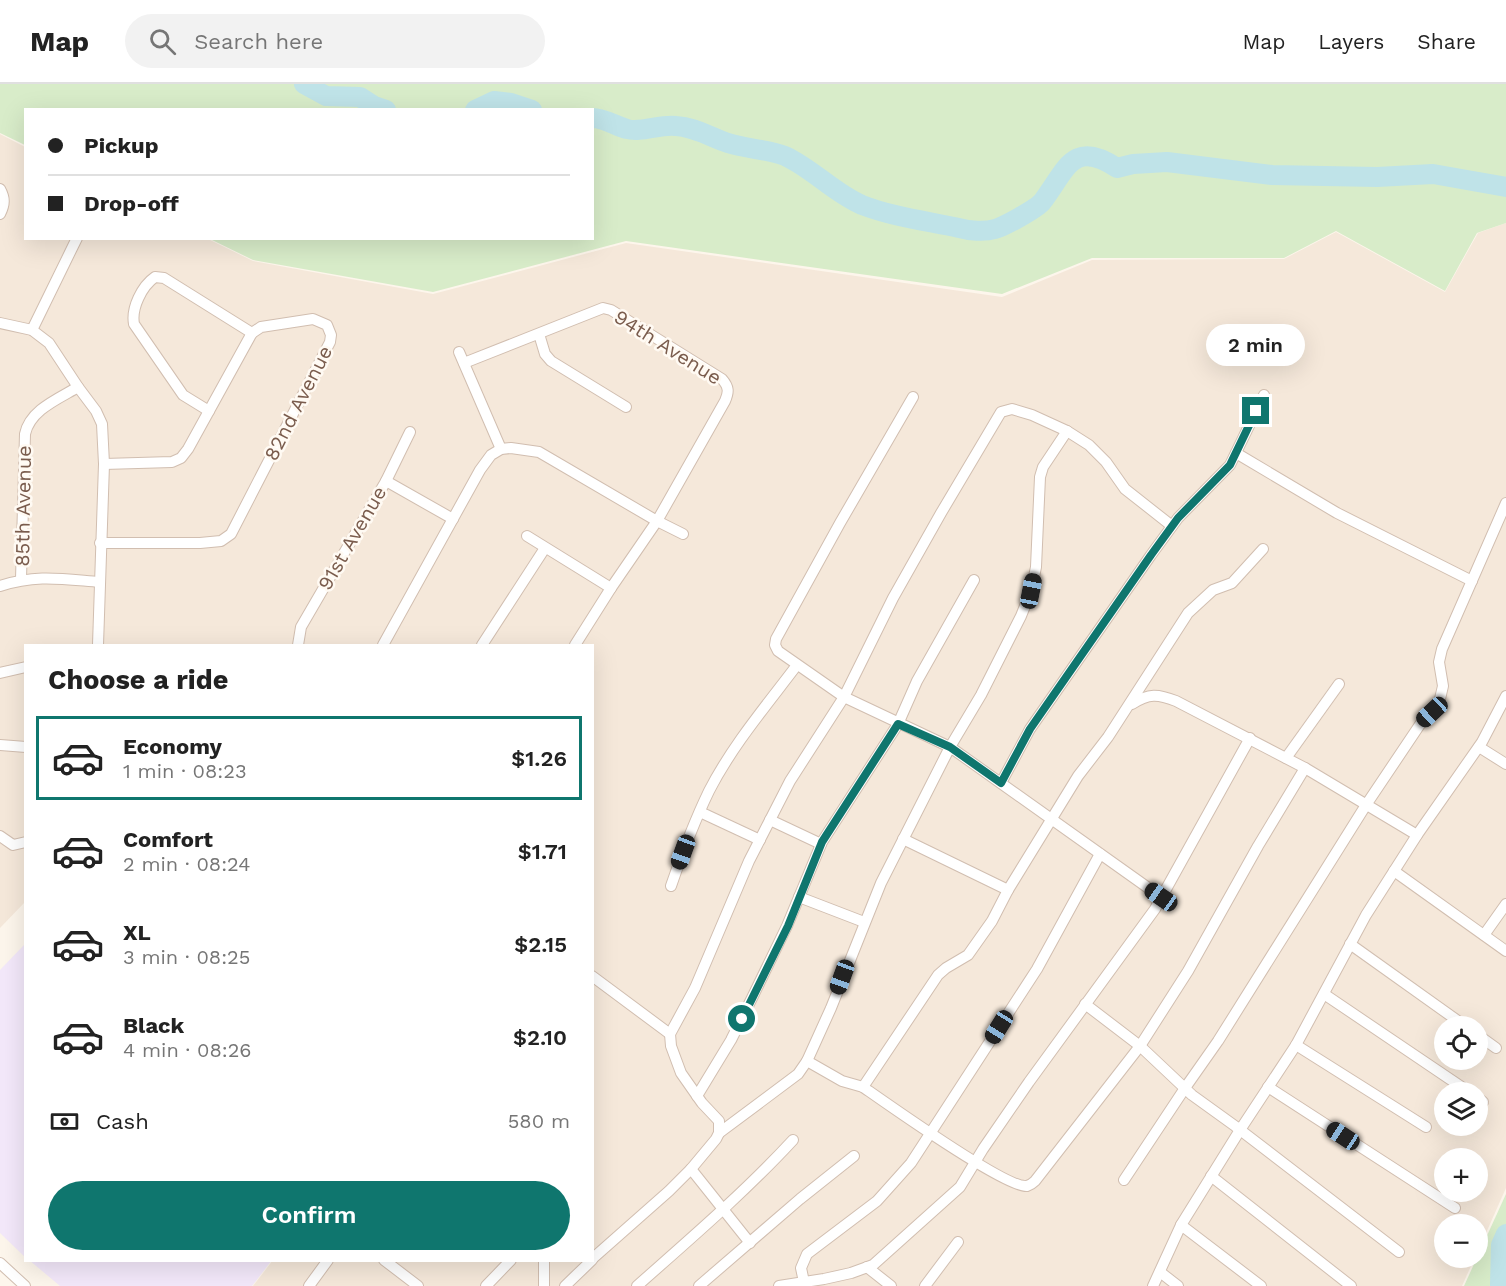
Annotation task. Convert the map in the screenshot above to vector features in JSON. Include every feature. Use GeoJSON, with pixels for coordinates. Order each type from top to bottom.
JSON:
{"type":"FeatureCollection","features":[{"type":"Feature","properties":{"kind":"street"},"geometry":{"type":"LineString","coordinates":[[0,189],[4,198],[4,206],[0,214]]}},
{"type":"Feature","properties":{"kind":"street"},"geometry":{"type":"LineString","coordinates":[[32,330],[76,240]]}},
{"type":"Feature","properties":{"kind":"street"},"geometry":{"type":"LineString","coordinates":[[104,464],[172,462],[181,458],[188,449],[209,411],[252,333],[164,278],[155,277],[150,281],[134,308],[132,315],[134,324],[183,395],[209,411]]}},
{"type":"Feature","properties":{"kind":"street","name":"94th Avenue"},"geometry":{"type":"LineString","coordinates":[[501,449],[461,358],[539,334],[595,310],[603,308],[611,310],[723,379],[729,391],[725,402],[657,521]]}},
{"type":"Feature","properties":{"kind":"street","name":"82nd Avenue"},"geometry":{"type":"LineString","coordinates":[[100,543],[200,543],[221,541],[231,534],[330,342],[331,335],[327,325],[313,319],[261,327],[252,333]]}},
{"type":"Feature","properties":{"kind":"street"},"geometry":{"type":"LineString","coordinates":[[0,323],[32,330],[49,343],[96,411],[102,424],[104,464],[98,644]]}},
{"type":"Feature","properties":{"kind":"street"},"geometry":{"type":"LineString","coordinates":[[539,334],[545,354],[551,361],[626,406]]}},
{"type":"Feature","properties":{"kind":"street","name":"85th Avenue"},"geometry":{"type":"LineString","coordinates":[[21,579],[27,424],[42,410],[78,387]]}},
{"type":"Feature","properties":{"kind":"street"},"geometry":{"type":"LineString","coordinates":[[1001,783],[1030,729],[1172,526],[1230,465],[1264,394]]}},
{"type":"Feature","properties":{"kind":"street"},"geometry":{"type":"LineString","coordinates":[[913,398],[840,523],[776,639],[775,645],[778,651],[796,665],[844,697],[950,747],[1161,897]]}},
{"type":"Feature","properties":{"kind":"street"},"geometry":{"type":"LineString","coordinates":[[719,1133],[719,1121],[681,1074],[671,1046],[670,1034],[694,988],[760,840],[790,781],[844,697],[893,598],[1001,412],[1012,409],[1022,411],[1067,431],[1089,445],[1106,462],[1125,489],[1172,526]]}},
{"type":"Feature","properties":{"kind":"street"},"geometry":{"type":"LineString","coordinates":[[594,1258],[669,1191],[710,1148],[719,1133],[798,1074],[807,1061],[831,1008],[864,922],[903,839],[1021,616],[1031,591],[1036,567],[1043,467],[1067,431]]}},
{"type":"Feature","properties":{"kind":"street","name":"91st Avenue"},"geometry":{"type":"LineString","coordinates":[[297,644],[301,627],[386,481],[410,432]]}},
{"type":"Feature","properties":{"kind":"street"},"geometry":{"type":"LineString","coordinates":[[384,644],[480,470],[491,455],[501,449],[539,452],[683,534]]}},
{"type":"Feature","properties":{"kind":"street"},"geometry":{"type":"LineString","coordinates":[[1236,453],[1337,513],[1472,581]]}},
{"type":"Feature","properties":{"kind":"street"},"geometry":{"type":"LineString","coordinates":[[386,481],[453,519]]}},
{"type":"Feature","properties":{"kind":"street"},"geometry":{"type":"LineString","coordinates":[[1124,1180],[1218,1041],[1366,805],[1421,723],[1439,704],[1443,686],[1439,662],[1442,649],[1506,503]]}},
{"type":"Feature","properties":{"kind":"street"},"geometry":{"type":"LineString","coordinates":[[576,644],[657,521]]}},
{"type":"Feature","properties":{"kind":"street"},"geometry":{"type":"LineString","coordinates":[[526,536],[611,588]]}},
{"type":"Feature","properties":{"kind":"street"},"geometry":{"type":"LineString","coordinates":[[483,644],[545,548]]}},
{"type":"Feature","properties":{"kind":"street"},"geometry":{"type":"LineString","coordinates":[[863,1087],[938,975],[968,955],[992,921],[1008,890],[1078,776],[1129,705],[1188,613],[1213,590],[1232,583],[1263,549]]}},
{"type":"Feature","properties":{"kind":"street"},"geometry":{"type":"LineString","coordinates":[[0,586],[21,579],[48,577],[100,582]]}},
{"type":"Feature","properties":{"kind":"street"},"geometry":{"type":"LineString","coordinates":[[697,1095],[736,1029],[788,926],[821,844],[898,724],[917,681],[975,580]]}},
{"type":"Feature","properties":{"kind":"street"},"geometry":{"type":"LineString","coordinates":[[671,886],[710,790],[742,739],[796,665]]}},
{"type":"Feature","properties":{"kind":"street"},"geometry":{"type":"LineString","coordinates":[[0,673],[24,667]]}},
{"type":"Feature","properties":{"kind":"street"},"geometry":{"type":"LineString","coordinates":[[1286,758],[1339,684]]}},
{"type":"Feature","properties":{"kind":"street"},"geometry":{"type":"LineString","coordinates":[[1129,705],[1149,695],[1159,694],[1250,738],[1305,768],[1417,835]]}},
{"type":"Feature","properties":{"kind":"street"},"geometry":{"type":"LineString","coordinates":[[1153,1286],[1181,1225],[1296,1045],[1366,915],[1417,835],[1479,747],[1505,701]]}},
{"type":"Feature","properties":{"kind":"street"},"geometry":{"type":"LineString","coordinates":[[779,1286],[824,1280],[873,1265],[960,1187],[982,1149],[1161,897],[1250,738]]}},
{"type":"Feature","properties":{"kind":"street"},"geometry":{"type":"LineString","coordinates":[[0,745],[24,747]]}},
{"type":"Feature","properties":{"kind":"street"},"geometry":{"type":"LineString","coordinates":[[1479,747],[1506,764]]}},
{"type":"Feature","properties":{"kind":"street"},"geometry":{"type":"LineString","coordinates":[[807,1061],[842,1081],[863,1087],[975,1162],[1016,1184],[1027,1186],[1035,1181],[1140,1046],[1188,971],[1305,768]]}},
{"type":"Feature","properties":{"kind":"street"},"geometry":{"type":"LineString","coordinates":[[700,812],[760,840]]}},
{"type":"Feature","properties":{"kind":"street"},"geometry":{"type":"LineString","coordinates":[[770,820],[821,844]]}},
{"type":"Feature","properties":{"kind":"street"},"geometry":{"type":"LineString","coordinates":[[0,836],[6,842],[14,845],[24,842]]}},
{"type":"Feature","properties":{"kind":"street"},"geometry":{"type":"LineString","coordinates":[[903,839],[1008,890]]}},
{"type":"Feature","properties":{"kind":"street"},"geometry":{"type":"LineString","coordinates":[[804,1282],[801,1268],[807,1254],[877,1201],[911,1163],[1037,969],[1100,854]]}},
{"type":"Feature","properties":{"kind":"street"},"geometry":{"type":"LineString","coordinates":[[1394,871],[1506,951]]}},
{"type":"Feature","properties":{"kind":"street"},"geometry":{"type":"LineString","coordinates":[[799,897],[864,922]]}},
{"type":"Feature","properties":{"kind":"street"},"geometry":{"type":"LineString","coordinates":[[1484,935],[1506,904]]}},
{"type":"Feature","properties":{"kind":"street"},"geometry":{"type":"LineString","coordinates":[[1350,944],[1451,1016]]}},
{"type":"Feature","properties":{"kind":"street"},"geometry":{"type":"LineString","coordinates":[[594,977],[670,1034]]}},
{"type":"Feature","properties":{"kind":"street"},"geometry":{"type":"LineString","coordinates":[[1324,994],[1454,1082]]}},
{"type":"Feature","properties":{"kind":"street"},"geometry":{"type":"LineString","coordinates":[[1085,1004],[1140,1046],[1185,1088],[1399,1252]]}},
{"type":"Feature","properties":{"kind":"street"},"geometry":{"type":"LineString","coordinates":[[1488,1042],[1496,1048]]}},
{"type":"Feature","properties":{"kind":"street"},"geometry":{"type":"LineString","coordinates":[[1296,1045],[1426,1127]]}},
{"type":"Feature","properties":{"kind":"street"},"geometry":{"type":"LineString","coordinates":[[1268,1087],[1455,1208]]}},
{"type":"Feature","properties":{"kind":"street"},"geometry":{"type":"LineString","coordinates":[[636,1286],[722,1209],[793,1140]]}},
{"type":"Feature","properties":{"kind":"street"},"geometry":{"type":"LineString","coordinates":[[699,1286],[854,1156]]}},
{"type":"Feature","properties":{"kind":"street"},"geometry":{"type":"LineString","coordinates":[[691,1168],[750,1243]]}},
{"type":"Feature","properties":{"kind":"street"},"geometry":{"type":"LineString","coordinates":[[1211,1176],[1351,1286]]}},
{"type":"Feature","properties":{"kind":"street"},"geometry":{"type":"LineString","coordinates":[[1181,1225],[1261,1286]]}},
{"type":"Feature","properties":{"kind":"street"},"geometry":{"type":"LineString","coordinates":[[925,1286],[958,1242]]}},
{"type":"Feature","properties":{"kind":"street"},"geometry":{"type":"LineString","coordinates":[[309,1286],[327,1262]]}},
{"type":"Feature","properties":{"kind":"street"},"geometry":{"type":"LineString","coordinates":[[387,1262],[418,1286]]}},
{"type":"Feature","properties":{"kind":"street"},"geometry":{"type":"LineString","coordinates":[[486,1286],[509,1262]]}},
{"type":"Feature","properties":{"kind":"street"},"geometry":{"type":"LineString","coordinates":[[544,1262],[544,1286]]}},
{"type":"Feature","properties":{"kind":"street"},"geometry":{"type":"LineString","coordinates":[[565,1286],[590,1262]]}},
{"type":"Feature","properties":{"kind":"street"},"geometry":{"type":"LineString","coordinates":[[0,1263],[26,1286]]}},
{"type":"Feature","properties":{"kind":"street"},"geometry":{"type":"LineString","coordinates":[[867,1267],[891,1286]]}},
{"type":"Feature","properties":{"kind":"street"},"geometry":{"type":"LineString","coordinates":[[1160,1272],[1178,1286]]}},
{"type":"Feature","properties":{"kind":"shaded area"},"geometry":{"type":"Polygon","coordinates":[[[0,134],[24,146],[24,240],[210,240],[253,261],[433,294],[626,243],[1002,297],[1092,260],[1284,259],[1336,232],[1445,292],[1478,233],[1506,223],[1506,1188],[1488,1228],[1488,1214],[1434,1214],[1434,1268],[1470,1268],[1462,1286],[253,1286],[271,1262],[594,1262],[594,644],[24,644],[24,903],[0,928],[0,134]]]}},
{"type":"Feature","properties":{"kind":"shaded area"},"geometry":{"type":"Polygon","coordinates":[[[24,945],[24,1256],[0,1233],[0,970],[24,945]]]}},
{"type":"Feature","properties":{"kind":"shaded area"},"geometry":{"type":"Polygon","coordinates":[[[31,1262],[270,1262],[252,1286],[60,1286],[31,1262]]]}},
{"type":"Feature","properties":{"kind":"green space"},"geometry":{"type":"Polygon","coordinates":[[[0,84],[1506,84],[1506,223],[1477,233],[1445,291],[1336,231],[1284,258],[1092,258],[1002,294],[626,241],[433,292],[253,260],[212,240],[594,240],[594,108],[24,108],[24,145],[0,133],[0,84]]]}},
{"type":"Feature","properties":{"kind":"green space"},"geometry":{"type":"Polygon","coordinates":[[[1506,1194],[1506,1286],[1464,1286],[1472,1268],[1488,1268],[1488,1233],[1506,1194]]]}},
{"type":"Feature","properties":{"kind":"waterway"},"geometry":{"type":"LineString","coordinates":[[304,84],[326,96],[360,97],[380,108]]}},
{"type":"Feature","properties":{"kind":"waterway"},"geometry":{"type":"LineString","coordinates":[[479,108],[494,101],[526,108]]}},
{"type":"Feature","properties":{"kind":"waterway"},"geometry":{"type":"LineString","coordinates":[[594,118],[632,130],[683,127],[735,145],[785,156],[862,205],[898,216],[972,230],[995,229],[1027,213],[1042,202],[1072,162],[1080,157],[1090,156],[1117,168],[1133,164],[1167,162],[1272,175],[1377,177],[1433,174],[1506,187]]}},
{"type":"Feature","properties":{"kind":"waterway"},"geometry":{"type":"LineString","coordinates":[[1500,1286],[1501,1245],[1506,1234]]}},
{"type":"Feature","properties":{"kind":"route"},"geometry":{"type":"LineString","coordinates":[[742,1019],[788,926],[822,842],[898,724],[950,747],[1001,783],[1030,729],[1151,555],[1178,518],[1230,465],[1256,411]]}}]}
